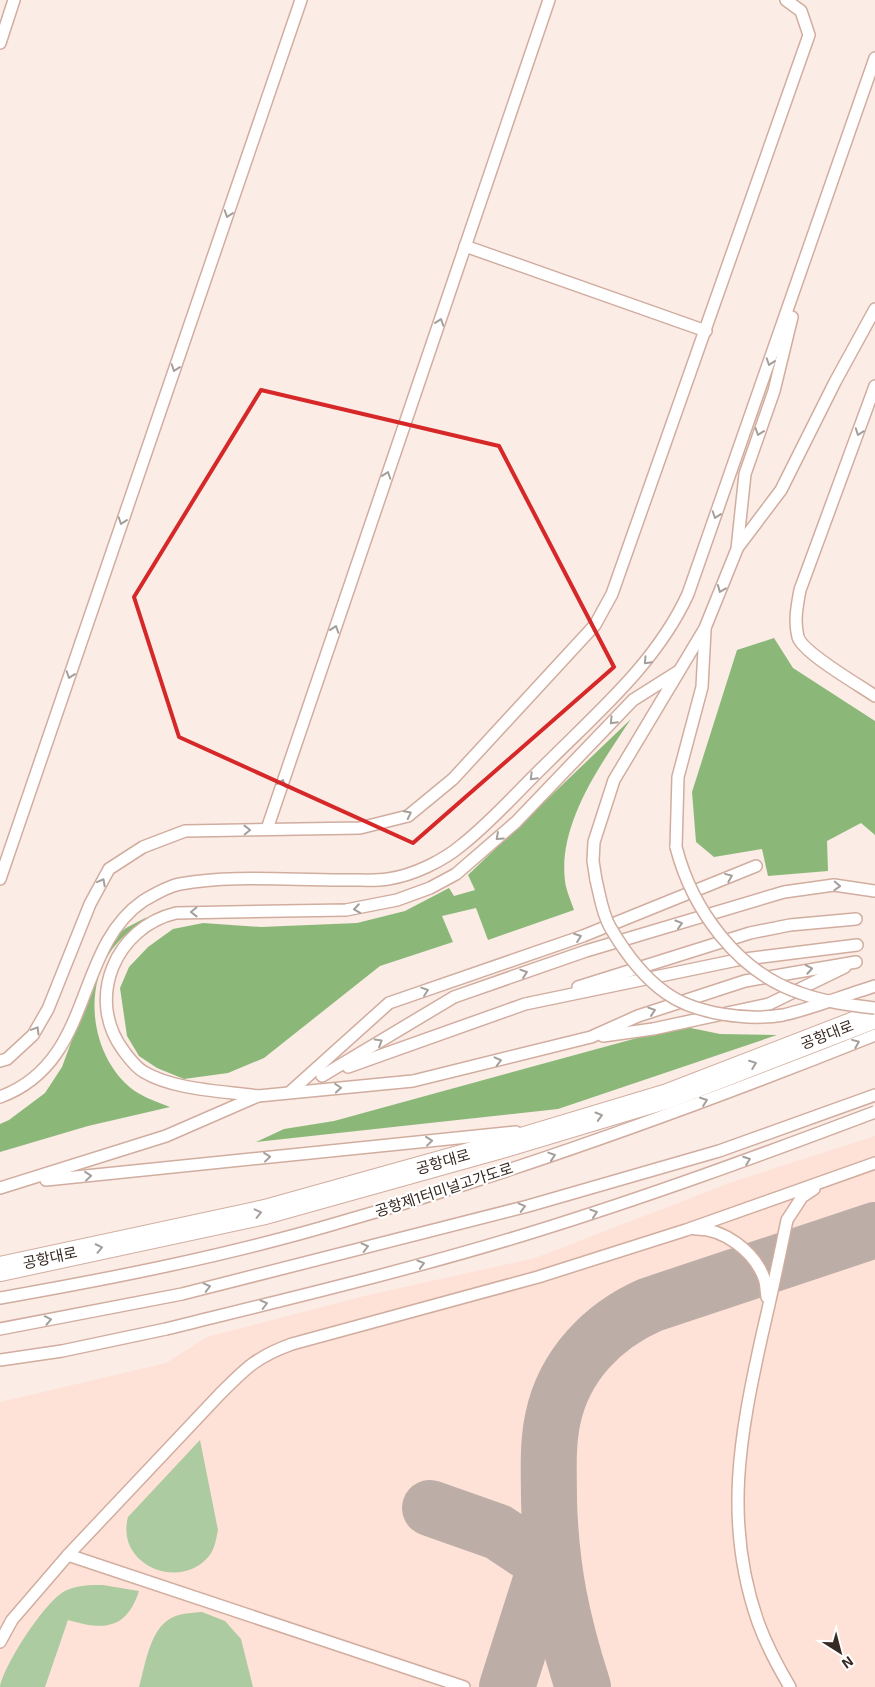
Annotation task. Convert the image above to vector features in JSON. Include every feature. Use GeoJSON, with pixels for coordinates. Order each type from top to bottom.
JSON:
{"type":"FeatureCollection","features":[{"type":"Feature","properties":{"kind":"street","name":"공항대로"},"geometry":{"type":"LineString","coordinates":[[0,1269],[265,1212],[559,1128],[668,1096],[875,1016]]}},
{"type":"Feature","properties":{"kind":"lane"},"geometry":{"type":"LineString","coordinates":[[0,43],[14,0]]}},
{"type":"Feature","properties":{"kind":"lane"},"geometry":{"type":"LineString","coordinates":[[0,879],[301,0]]}},
{"type":"Feature","properties":{"kind":"lane"},"geometry":{"type":"LineString","coordinates":[[267,829],[549,0]]}},
{"type":"Feature","properties":{"kind":"lane"},"geometry":{"type":"LineString","coordinates":[[0,1061],[7,1059],[33,1035],[48,1009],[90,904],[109,869],[143,847],[185,830],[360,828],[408,816],[453,779],[595,625],[612,594],[809,35],[801,11],[786,0]]}},
{"type":"Feature","properties":{"kind":"lane"},"geometry":{"type":"LineString","coordinates":[[0,1097],[10,1093],[37,1074],[59,1050],[71,1030],[108,940],[122,917],[144,900],[178,884],[215,880],[388,880],[430,866],[462,845],[604,706],[655,652],[676,620],[688,594],[875,58]]}},
{"type":"Feature","properties":{"kind":"lane"},"geometry":{"type":"LineString","coordinates":[[465,246],[706,331]]}},
{"type":"Feature","properties":{"kind":"lane"},"geometry":{"type":"LineString","coordinates":[[809,250],[774,391],[745,474],[736,549],[705,628],[614,780],[594,842],[593,861],[602,904],[610,926],[639,968],[667,994],[701,1009],[737,1017],[782,1015],[875,986]]}},
{"type":"Feature","properties":{"kind":"lane"},"geometry":{"type":"LineString","coordinates":[[736,549],[781,490],[834,382],[875,308]]}},
{"type":"Feature","properties":{"kind":"lane"},"geometry":{"type":"LineString","coordinates":[[875,386],[800,590],[795,620],[799,639],[820,660],[875,696]]}},
{"type":"Feature","properties":{"kind":"lane"},"geometry":{"type":"LineString","coordinates":[[705,628],[702,687],[678,778],[676,847],[682,872],[694,898],[710,923],[735,952],[766,975],[798,993],[828,1002],[875,1008]]}},
{"type":"Feature","properties":{"kind":"lane"},"geometry":{"type":"LineString","coordinates":[[591,1038],[638,1016],[745,981],[856,962],[769,1004],[653,1029],[591,1038],[413,1081],[258,1096],[161,1081],[142,1071],[127,1056],[110,1027],[106,993],[117,956],[129,939],[153,921],[176,913],[346,910],[397,900],[437,884],[470,863],[516,822],[632,700],[679,671]]}},
{"type":"Feature","properties":{"kind":"lane"},"geometry":{"type":"LineString","coordinates":[[290,1092],[389,1003],[583,936],[756,866]]}},
{"type":"Feature","properties":{"kind":"lane"},"geometry":{"type":"LineString","coordinates":[[290,1092],[322,1076],[454,997],[586,951],[784,892],[834,885],[875,891]]}},
{"type":"Feature","properties":{"kind":"lane"},"geometry":{"type":"LineString","coordinates":[[322,1076],[524,1004],[710,944],[790,925],[856,919]]}},
{"type":"Feature","properties":{"kind":"lane"},"geometry":{"type":"LineString","coordinates":[[524,1004],[737,960],[857,945]]}},
{"type":"Feature","properties":{"kind":"lane","name":"공항제1터미널고가도로"},"geometry":{"type":"LineString","coordinates":[[0,1298],[151,1269],[340,1223],[576,1148],[875,1036]]}},
{"type":"Feature","properties":{"kind":"lane"},"geometry":{"type":"LineString","coordinates":[[0,1329],[182,1294],[528,1206],[719,1150],[875,1095]]}},
{"type":"Feature","properties":{"kind":"lane"},"geometry":{"type":"LineString","coordinates":[[0,1188],[166,1136],[258,1096]]}},
{"type":"Feature","properties":{"kind":"lane"},"geometry":{"type":"LineString","coordinates":[[0,1360],[62,1351],[166,1329],[381,1275],[529,1234],[691,1181],[875,1112]]}},
{"type":"Feature","properties":{"kind":"lane"},"geometry":{"type":"LineString","coordinates":[[22,1182],[559,1128]]}},
{"type":"Feature","properties":{"kind":"lane"},"geometry":{"type":"LineString","coordinates":[[0,1642],[12,1620],[68,1555],[220,1394],[246,1368],[265,1354],[292,1344],[538,1277],[686,1230],[875,1163]]}},
{"type":"Feature","properties":{"kind":"lane"},"geometry":{"type":"LineString","coordinates":[[782,1687],[769,1663],[742,1555],[737,1514],[737,1475],[747,1404],[787,1220],[802,1197],[823,1182]]}},
{"type":"Feature","properties":{"kind":"lane"},"geometry":{"type":"LineString","coordinates":[[686,1230],[704,1229],[720,1234],[738,1244],[752,1257],[764,1278],[767,1296],[766,1316]]}},
{"type":"Feature","properties":{"kind":"lane"},"geometry":{"type":"LineString","coordinates":[[68,1555],[464,1687]]}},
{"type":"Feature","properties":{"kind":"lane"},"geometry":{"type":"LineString","coordinates":[[758,1624],[790,1687]]}},
{"type":"Feature","properties":{"kind":"highlighted area"},"geometry":{"type":"Polygon","coordinates":[[[261,390],[499,446],[614,667],[413,843],[179,737],[134,597],[261,390]]]}},
{"type":"Feature","properties":{"kind":"shaded area"},"geometry":{"type":"Polygon","coordinates":[[[875,1136],[875,1687],[0,1687],[0,1402],[166,1363],[207,1337],[368,1295],[535,1258],[735,1181],[875,1136]]]}},
{"type":"Feature","properties":{"kind":"green space"},"geometry":{"type":"Polygon","coordinates":[[[774,638],[793,668],[875,721],[875,835],[861,823],[827,841],[828,871],[768,876],[762,849],[714,857],[696,842],[692,792],[737,650],[774,638]]]}},
{"type":"Feature","properties":{"kind":"green space"},"geometry":{"type":"Polygon","coordinates":[[[631,719],[584,795],[568,838],[565,859],[565,881],[574,910],[488,940],[476,908],[442,916],[453,942],[380,966],[264,1058],[228,1073],[184,1079],[157,1068],[139,1056],[127,1036],[120,988],[129,967],[148,947],[173,929],[203,923],[261,927],[357,923],[405,911],[449,888],[454,896],[475,890],[468,875],[631,719]]]}},
{"type":"Feature","properties":{"kind":"green space"},"geometry":{"type":"Polygon","coordinates":[[[147,917],[117,943],[100,971],[95,1009],[97,1029],[111,1066],[123,1081],[138,1093],[170,1107],[88,1126],[0,1152],[0,1124],[9,1120],[45,1093],[62,1067],[76,1029],[85,991],[108,943],[126,928],[147,917]]]}},
{"type":"Feature","properties":{"kind":"green space"},"geometry":{"type":"Polygon","coordinates":[[[681,1026],[720,1034],[777,1035],[558,1109],[256,1142],[284,1129],[334,1121],[681,1026]]]}},
{"type":"Feature","properties":{"kind":"green space"},"geometry":{"type":"Polygon","coordinates":[[[200,1440],[218,1530],[214,1547],[209,1556],[197,1567],[182,1572],[167,1572],[153,1568],[140,1560],[131,1548],[127,1534],[128,1517],[200,1440]]]}},
{"type":"Feature","properties":{"kind":"green space"},"geometry":{"type":"Polygon","coordinates":[[[88,1585],[103,1585],[139,1591],[134,1604],[127,1614],[120,1620],[102,1626],[68,1620],[45,1687],[0,1687],[9,1664],[26,1634],[57,1597],[65,1591],[74,1588],[88,1585]]]}},
{"type":"Feature","properties":{"kind":"green space"},"geometry":{"type":"Polygon","coordinates":[[[202,1612],[225,1621],[241,1639],[253,1687],[139,1687],[156,1633],[168,1620],[176,1616],[202,1612]]]}},
{"type":"Feature","properties":{"kind":"taxiway"},"geometry":{"type":"LineString","coordinates":[[583,1687],[569,1640],[559,1595],[552,1550],[549,1501],[551,1428],[558,1399],[576,1365],[601,1336],[616,1324],[650,1305],[875,1230]]}},
{"type":"Feature","properties":{"kind":"taxiway"},"geometry":{"type":"LineString","coordinates":[[430,1508],[498,1532],[554,1569]]}},
{"type":"Feature","properties":{"kind":"taxiway"},"geometry":{"type":"LineString","coordinates":[[507,1687],[548,1558]]}}]}
